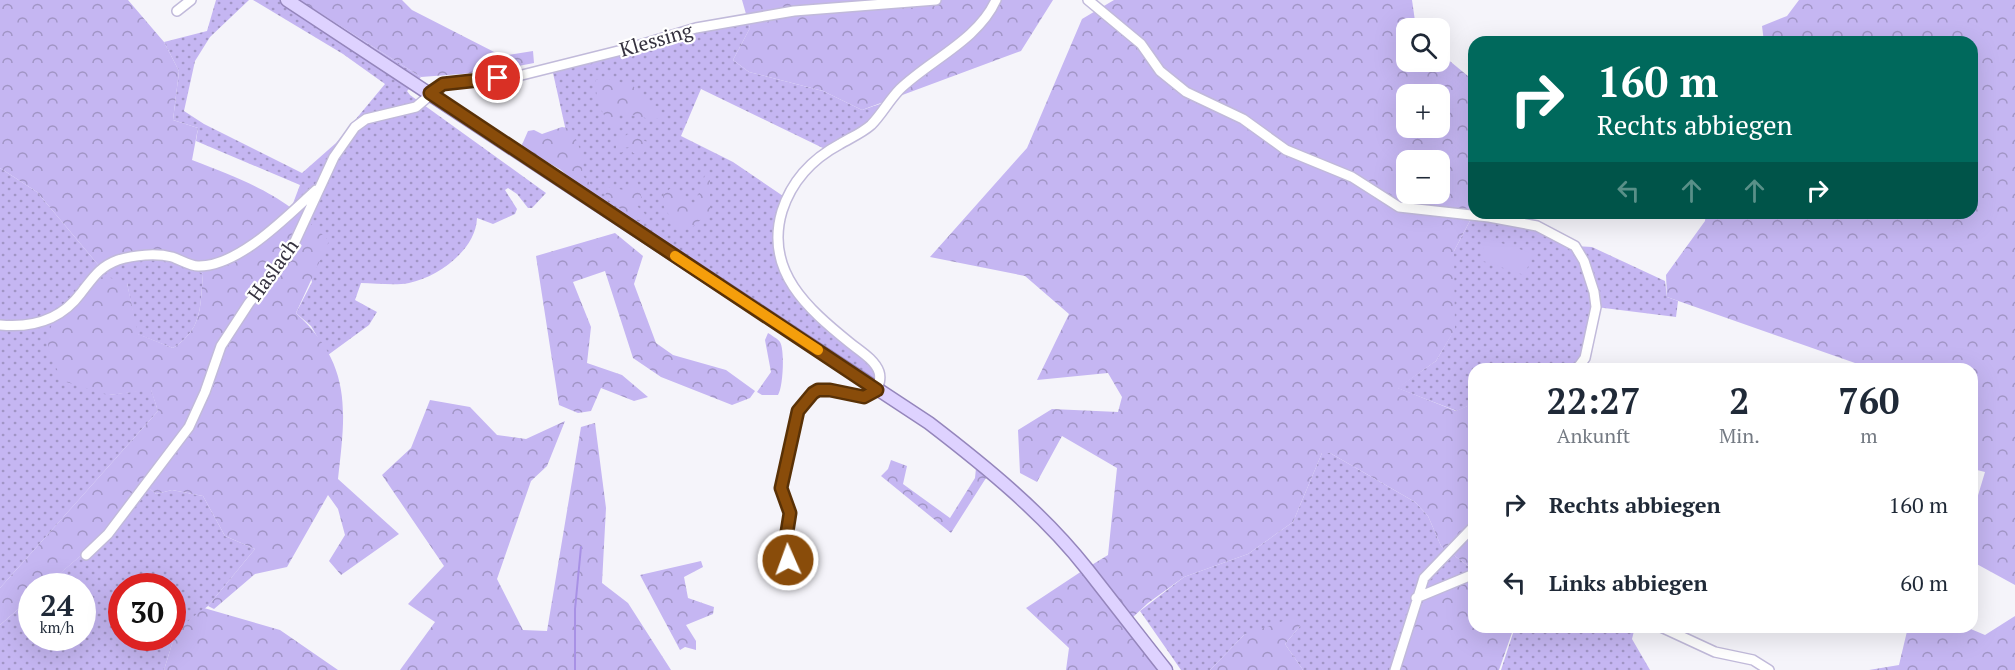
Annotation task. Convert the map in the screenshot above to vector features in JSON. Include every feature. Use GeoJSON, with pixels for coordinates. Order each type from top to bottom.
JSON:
{"type":"FeatureCollection","features":[{"type":"Feature","properties":{"kind":"main road"},"geometry":{"type":"LineString","coordinates":[[287,0],[929,423],[979,461],[1040,518],[1087,568],[1166,670]]}},
{"type":"Feature","properties":{"kind":"street"},"geometry":{"type":"LineString","coordinates":[[177,11],[191,0]]}},
{"type":"Feature","properties":{"kind":"street","name":"Klessing"},"geometry":{"type":"LineString","coordinates":[[555,68],[696,28],[758,15],[817,8],[883,6],[936,0]]}},
{"type":"Feature","properties":{"kind":"street"},"geometry":{"type":"LineString","coordinates":[[788,560],[786,538],[790,513],[781,488],[798,411],[818,390],[830,390],[864,397],[877,390],[880,379],[877,368],[806,302],[783,269],[778,249],[783,211],[794,184],[809,165],[870,125],[898,91],[976,28],[996,0]]}},
{"type":"Feature","properties":{"kind":"street"},"geometry":{"type":"LineString","coordinates":[[1088,0],[1141,44],[1160,71],[1186,92],[1243,119],[1286,150],[1352,177],[1399,207],[1468,215]]}},
{"type":"Feature","properties":{"kind":"street","name":"Haslach"},"geometry":{"type":"LineString","coordinates":[[86,555],[108,534],[189,427],[206,392],[221,346],[249,303],[291,250],[334,157],[355,127],[376,115],[416,107],[443,84],[518,76],[555,68]]}},
{"type":"Feature","properties":{"kind":"street"},"geometry":{"type":"LineString","coordinates":[[0,325],[32,324],[52,318],[68,308],[81,294],[94,274],[117,260],[151,255],[169,256],[199,266],[219,261],[245,249],[318,188]]}},
{"type":"Feature","properties":{"kind":"street"},"geometry":{"type":"LineString","coordinates":[[1500,219],[1537,226],[1575,246],[1584,261],[1594,292],[1596,307],[1585,358],[1581,363]]}},
{"type":"Feature","properties":{"kind":"street"},"geometry":{"type":"LineString","coordinates":[[1395,670],[1424,578],[1468,532]]}},
{"type":"Feature","properties":{"kind":"street"},"geometry":{"type":"LineString","coordinates":[[1416,598],[1468,576]]}},
{"type":"Feature","properties":{"kind":"street"},"geometry":{"type":"LineString","coordinates":[[1674,633],[1716,652],[1753,660],[1769,670]]}},
{"type":"Feature","properties":{"kind":"green space"},"geometry":{"type":"Polygon","coordinates":[[[0,0],[128,0],[164,42],[179,71],[173,120],[198,128],[192,160],[249,183],[281,201],[329,241],[296,313],[314,332],[327,351],[336,370],[341,389],[343,431],[338,479],[399,534],[341,575],[329,561],[345,535],[338,509],[328,495],[287,567],[255,574],[214,609],[208,606],[255,549],[225,536],[203,496],[172,490],[156,494],[148,487],[105,535],[61,573],[18,573],[18,609],[0,625],[0,588],[158,411],[151,390],[109,395],[63,381],[49,351],[50,328],[55,318],[94,273],[127,283],[138,334],[173,348],[183,341],[195,325],[200,306],[203,274],[180,259],[153,257],[100,267],[37,192],[0,168],[0,0]]]}},
{"type":"Feature","properties":{"kind":"green space"},"geometry":{"type":"Polygon","coordinates":[[[216,0],[249,0],[210,37],[195,61],[184,111],[204,124],[302,173],[336,143],[385,84],[343,54],[253,0],[299,0],[421,77],[407,91],[410,95],[546,193],[532,208],[528,208],[517,194],[508,188],[505,190],[517,209],[515,214],[493,224],[477,218],[475,230],[463,251],[432,275],[403,284],[361,283],[355,300],[377,312],[369,325],[328,355],[311,326],[296,313],[312,282],[292,206],[300,185],[196,141],[198,128],[173,120],[179,71],[164,42],[207,31],[216,0]]]}},
{"type":"Feature","properties":{"kind":"green space"},"geometry":{"type":"Polygon","coordinates":[[[299,0],[402,0],[412,10],[502,56],[533,51],[534,63],[488,72],[421,77],[299,0]]]}},
{"type":"Feature","properties":{"kind":"green space"},"geometry":{"type":"Polygon","coordinates":[[[742,0],[1053,0],[1021,51],[862,110],[823,91],[749,72],[733,60],[750,28],[742,0]]]}},
{"type":"Feature","properties":{"kind":"green space"},"geometry":{"type":"Polygon","coordinates":[[[1114,0],[1412,0],[1415,18],[1396,18],[1396,72],[1450,72],[1450,61],[1468,76],[1468,219],[1471,219],[1454,251],[1455,329],[1436,361],[1398,388],[1456,411],[1468,406],[1468,566],[1441,546],[1428,516],[1415,502],[1330,453],[1322,453],[1293,522],[1248,554],[1184,577],[1148,603],[1132,618],[1090,566],[1108,555],[1117,468],[1062,436],[1037,482],[1020,473],[1018,430],[1052,409],[1118,412],[1122,397],[1108,373],[1037,380],[1069,314],[1025,276],[930,257],[1027,148],[1082,19],[1114,0]]]}},
{"type":"Feature","properties":{"kind":"green space"},"geometry":{"type":"Polygon","coordinates":[[[1799,0],[2015,0],[2015,585],[1978,565],[1978,495],[1985,472],[1978,470],[1978,363],[1855,363],[1667,297],[1666,275],[1705,219],[1978,219],[1978,36],[1763,36],[1762,26],[1787,16],[1799,0]]]}},
{"type":"Feature","properties":{"kind":"green space"},"geometry":{"type":"Polygon","coordinates":[[[747,18],[750,28],[733,60],[749,72],[823,91],[862,110],[886,102],[865,129],[827,150],[701,89],[681,136],[733,162],[786,198],[777,239],[780,262],[800,296],[814,312],[876,364],[874,381],[578,185],[553,73],[747,18]]]}},
{"type":"Feature","properties":{"kind":"green space"},"geometry":{"type":"Polygon","coordinates":[[[608,79],[622,83],[630,82],[648,105],[660,107],[662,117],[650,119],[619,113],[613,115],[619,121],[615,131],[603,113],[597,95],[596,80],[608,79]]]}},
{"type":"Feature","properties":{"kind":"green space"},"geometry":{"type":"Polygon","coordinates":[[[562,127],[572,129],[583,157],[582,175],[595,189],[591,192],[583,190],[561,170],[521,147],[528,131],[534,130],[542,134],[562,127]]]}},
{"type":"Feature","properties":{"kind":"green space"},"geometry":{"type":"Polygon","coordinates":[[[628,134],[650,143],[642,156],[633,153],[630,147],[624,148],[623,153],[616,152],[616,142],[628,134]]]}},
{"type":"Feature","properties":{"kind":"green space"},"geometry":{"type":"Polygon","coordinates":[[[0,168],[37,192],[100,267],[119,259],[180,259],[203,274],[200,306],[195,325],[183,341],[173,348],[137,334],[127,283],[109,395],[151,389],[158,411],[0,588],[0,168]]]}},
{"type":"Feature","properties":{"kind":"green space"},"geometry":{"type":"Polygon","coordinates":[[[705,175],[710,176],[710,212],[691,228],[677,228],[664,207],[663,195],[672,187],[695,205],[705,175]]]}},
{"type":"Feature","properties":{"kind":"green space"},"geometry":{"type":"Polygon","coordinates":[[[637,181],[642,199],[637,206],[645,214],[639,222],[605,198],[607,187],[624,190],[637,181]]]}},
{"type":"Feature","properties":{"kind":"green space"},"geometry":{"type":"Polygon","coordinates":[[[1471,219],[1496,219],[1537,226],[1575,246],[1592,247],[1665,281],[1667,297],[1678,301],[1676,317],[1596,307],[1579,363],[1468,363],[1468,406],[1457,411],[1397,388],[1436,361],[1454,330],[1454,251],[1471,219]]]}},
{"type":"Feature","properties":{"kind":"green space"},"geometry":{"type":"Polygon","coordinates":[[[615,233],[643,256],[634,284],[656,343],[673,355],[726,370],[755,391],[750,398],[732,405],[661,377],[633,358],[605,271],[573,282],[591,327],[587,363],[622,375],[648,397],[634,401],[601,388],[591,411],[578,413],[559,405],[536,256],[615,233]]]}},
{"type":"Feature","properties":{"kind":"green space"},"geometry":{"type":"Polygon","coordinates":[[[1486,238],[1534,254],[1524,275],[1480,260],[1486,238]]]}},
{"type":"Feature","properties":{"kind":"green space"},"geometry":{"type":"Polygon","coordinates":[[[768,333],[782,346],[782,377],[778,395],[762,395],[757,392],[771,372],[765,340],[768,333]]]}},
{"type":"Feature","properties":{"kind":"green space"},"geometry":{"type":"Polygon","coordinates":[[[430,400],[470,407],[497,435],[526,439],[565,421],[547,466],[531,481],[497,579],[523,630],[547,631],[581,427],[595,423],[606,508],[602,583],[628,603],[671,670],[400,670],[435,622],[408,604],[444,566],[382,475],[411,448],[430,400]]]}},
{"type":"Feature","properties":{"kind":"green space"},"geometry":{"type":"Polygon","coordinates":[[[1322,453],[1330,453],[1415,502],[1428,516],[1441,546],[1468,566],[1468,578],[1394,670],[1303,670],[1285,644],[1300,626],[1244,635],[1210,670],[1181,670],[1140,611],[1184,577],[1248,554],[1293,522],[1322,453]]]}},
{"type":"Feature","properties":{"kind":"green space"},"geometry":{"type":"Polygon","coordinates":[[[891,460],[907,466],[903,484],[950,518],[975,478],[976,468],[986,478],[951,533],[881,476],[888,469],[891,460]]]}},
{"type":"Feature","properties":{"kind":"green space"},"geometry":{"type":"Polygon","coordinates":[[[148,487],[156,494],[172,490],[203,496],[225,536],[255,549],[208,606],[186,623],[186,573],[108,573],[108,651],[170,651],[164,670],[0,670],[0,625],[18,609],[18,651],[96,651],[96,573],[60,573],[105,535],[148,487]]]}},
{"type":"Feature","properties":{"kind":"green space"},"geometry":{"type":"Polygon","coordinates":[[[701,561],[703,567],[684,577],[688,598],[714,607],[713,614],[686,625],[696,641],[696,650],[685,647],[680,650],[640,575],[701,561]]]}},
{"type":"Feature","properties":{"kind":"green space"},"geometry":{"type":"Polygon","coordinates":[[[1082,571],[1159,670],[1066,670],[1069,648],[1026,608],[1082,571]]]}},
{"type":"Feature","properties":{"kind":"green space"},"geometry":{"type":"Polygon","coordinates":[[[1468,574],[1468,633],[1512,633],[1499,670],[1394,670],[1414,597],[1468,574]]]}},
{"type":"Feature","properties":{"kind":"green space"},"geometry":{"type":"Polygon","coordinates":[[[204,608],[280,630],[338,670],[164,670],[170,651],[186,651],[186,623],[204,608]]]}},
{"type":"Feature","properties":{"kind":"green space"},"geometry":{"type":"Polygon","coordinates":[[[2015,616],[2015,670],[1869,670],[1899,665],[1907,633],[1978,632],[1985,635],[2015,616]]]}},
{"type":"Feature","properties":{"kind":"green space"},"geometry":{"type":"Polygon","coordinates":[[[1294,617],[1300,626],[1285,644],[1303,670],[1210,670],[1244,635],[1294,617]]]}},
{"type":"Feature","properties":{"kind":"green space"},"geometry":{"type":"Polygon","coordinates":[[[1513,633],[1634,633],[1632,639],[1650,670],[1501,670],[1513,633]]]}},
{"type":"Feature","properties":{"kind":"waterway"},"geometry":{"type":"LineString","coordinates":[[575,670],[575,609],[581,547]]}},
{"type":"Feature","properties":{"kind":"slow traffic"},"geometry":{"type":"LineString","coordinates":[[675,256],[818,350]]}},
{"type":"Feature","properties":{"kind":"route"},"geometry":{"type":"LineString","coordinates":[[498,78],[443,84],[430,93],[877,390],[864,397],[830,390],[818,390],[801,405],[795,422],[792,446],[781,488],[790,513],[786,538],[788,560]]}}]}
